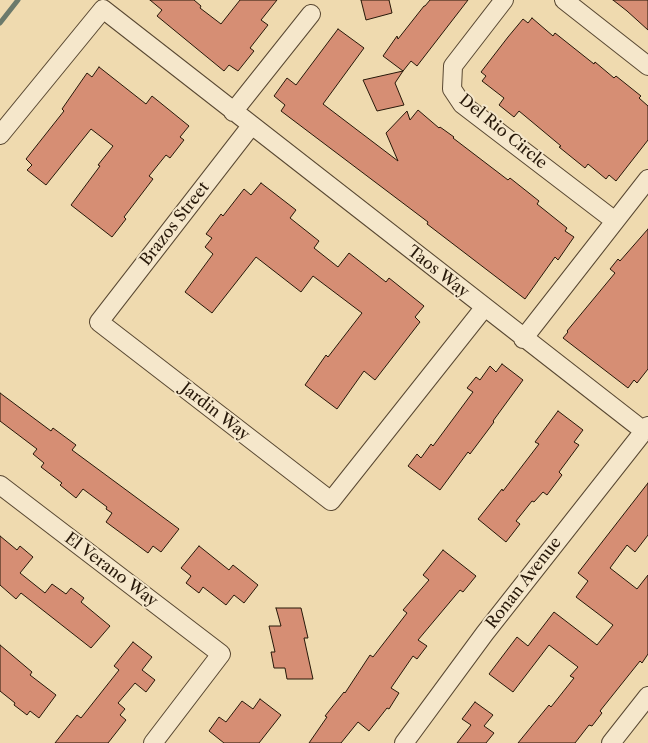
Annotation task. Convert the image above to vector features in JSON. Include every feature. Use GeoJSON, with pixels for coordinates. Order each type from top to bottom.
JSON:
{"type":"FeatureCollection","features":[{"type":"Feature","properties":{"kind":"street","name":"Del Rio Circle"},"geometry":{"type":"LineString","coordinates":[[504,0],[453,66],[452,89],[462,104],[615,221]]}},
{"type":"Feature","properties":{"kind":"street"},"geometry":{"type":"LineString","coordinates":[[564,0],[648,66]]}},
{"type":"Feature","properties":{"kind":"street","name":"Taos Way"},"geometry":{"type":"LineString","coordinates":[[0,135],[102,9],[484,308],[646,428]]}},
{"type":"Feature","properties":{"kind":"street"},"geometry":{"type":"LineString","coordinates":[[233,112],[310,14]]}},
{"type":"Feature","properties":{"kind":"street","name":"Brazos Street"},"geometry":{"type":"LineString","coordinates":[[99,322],[251,126]]}},
{"type":"Feature","properties":{"kind":"street"},"geometry":{"type":"LineString","coordinates":[[523,338],[648,179]]}},
{"type":"Feature","properties":{"kind":"street","name":"Jardin Way"},"geometry":{"type":"LineString","coordinates":[[99,322],[331,501],[484,308]]}},
{"type":"Feature","properties":{"kind":"street","name":"Ronan Avenue"},"geometry":{"type":"LineString","coordinates":[[404,743],[485,633],[646,428]]}},
{"type":"Feature","properties":{"kind":"street","name":"El Verano Way"},"geometry":{"type":"LineString","coordinates":[[0,485],[221,654],[153,743]]}},
{"type":"Feature","properties":{"kind":"street"},"geometry":{"type":"LineString","coordinates":[[612,743],[648,696]]}},
{"type":"Feature","properties":{"kind":"building"},"geometry":{"type":"Polygon","coordinates":[[[150,0],[194,0],[201,6],[200,8],[221,24],[240,0],[277,0],[261,20],[268,25],[250,48],[254,51],[238,71],[229,65],[224,71],[157,16],[162,10],[150,0]]]}},
{"type":"Feature","properties":{"kind":"building"},"geometry":{"type":"Polygon","coordinates":[[[361,0],[389,0],[392,13],[366,20],[361,0]]]}},
{"type":"Feature","properties":{"kind":"building"},"geometry":{"type":"Polygon","coordinates":[[[430,0],[468,0],[417,66],[411,61],[403,71],[383,56],[397,36],[398,39],[430,0]]]}},
{"type":"Feature","properties":{"kind":"building"},"geometry":{"type":"Polygon","coordinates":[[[613,0],[648,0],[648,30],[627,11],[613,0]]]}},
{"type":"Feature","properties":{"kind":"building"},"geometry":{"type":"Polygon","coordinates":[[[532,18],[553,36],[555,33],[594,64],[595,62],[614,78],[616,76],[641,96],[639,98],[648,106],[648,140],[616,181],[609,175],[606,179],[588,164],[585,168],[519,111],[514,117],[499,105],[504,98],[482,81],[486,76],[481,72],[508,37],[523,19],[528,23],[532,18]]]}},
{"type":"Feature","properties":{"kind":"building"},"geometry":{"type":"Polygon","coordinates":[[[338,29],[364,48],[323,104],[398,161],[386,133],[407,111],[410,120],[418,110],[508,180],[510,178],[539,201],[537,204],[567,228],[565,231],[574,237],[558,260],[555,257],[525,299],[427,224],[428,222],[281,111],[285,105],[274,96],[287,78],[296,85],[338,29]]]}},
{"type":"Feature","properties":{"kind":"building"},"geometry":{"type":"Polygon","coordinates":[[[99,67],[146,104],[152,96],[189,126],[180,137],[184,140],[170,158],[166,155],[149,176],[153,179],[124,217],[126,219],[112,237],[71,205],[113,146],[91,129],[46,185],[27,170],[32,165],[26,159],[64,111],[62,109],[87,73],[92,77],[99,67]]]}},
{"type":"Feature","properties":{"kind":"building"},"geometry":{"type":"Polygon","coordinates":[[[403,71],[395,83],[404,105],[377,111],[363,80],[403,71]]]}},
{"type":"Feature","properties":{"kind":"building"},"geometry":{"type":"Polygon","coordinates":[[[261,183],[296,210],[290,218],[319,241],[314,248],[338,267],[349,253],[386,282],[389,278],[424,306],[415,317],[420,322],[375,380],[364,371],[337,409],[305,385],[326,355],[328,357],[362,313],[313,276],[301,292],[256,257],[212,313],[185,292],[213,254],[205,247],[212,238],[206,234],[244,189],[251,195],[261,183]]]}},
{"type":"Feature","properties":{"kind":"building"},"geometry":{"type":"Polygon","coordinates":[[[648,229],[648,369],[637,383],[634,380],[628,388],[563,338],[615,273],[610,269],[618,259],[620,261],[648,229]]]}},
{"type":"Feature","properties":{"kind":"building"},"geometry":{"type":"Polygon","coordinates":[[[502,364],[523,380],[470,454],[468,452],[440,490],[408,466],[417,454],[421,458],[431,444],[433,446],[473,392],[467,388],[476,377],[480,380],[490,366],[496,372],[502,364]]]}},
{"type":"Feature","properties":{"kind":"building"},"geometry":{"type":"Polygon","coordinates":[[[0,393],[51,431],[53,428],[76,445],[72,450],[179,529],[161,552],[153,546],[148,553],[106,522],[112,513],[106,509],[107,507],[83,489],[76,498],[60,485],[62,483],[41,467],[44,463],[33,454],[37,449],[0,421],[0,393]]]}},
{"type":"Feature","properties":{"kind":"building"},"geometry":{"type":"Polygon","coordinates":[[[558,411],[583,430],[574,442],[579,445],[559,472],[562,475],[547,495],[543,492],[534,502],[532,501],[516,521],[520,524],[506,542],[478,519],[502,489],[503,491],[539,444],[535,442],[558,411]]]}},
{"type":"Feature","properties":{"kind":"building"},"geometry":{"type":"Polygon","coordinates":[[[648,483],[648,535],[635,552],[627,545],[610,568],[637,589],[648,575],[648,654],[642,663],[640,661],[600,711],[602,713],[592,726],[589,725],[575,743],[518,743],[549,705],[551,707],[574,678],[570,676],[578,667],[549,645],[513,692],[489,674],[517,637],[528,646],[554,612],[597,645],[613,625],[576,597],[588,581],[578,573],[648,483]]]}},
{"type":"Feature","properties":{"kind":"building"},"geometry":{"type":"Polygon","coordinates":[[[0,536],[17,550],[20,546],[33,557],[20,573],[45,593],[52,584],[66,594],[71,588],[84,598],[81,602],[110,626],[91,648],[21,593],[16,599],[0,585],[0,536]]]}},
{"type":"Feature","properties":{"kind":"building"},"geometry":{"type":"Polygon","coordinates":[[[199,546],[229,570],[233,565],[258,585],[244,603],[234,595],[226,605],[203,587],[199,593],[186,583],[191,576],[181,568],[199,546]]]}},
{"type":"Feature","properties":{"kind":"building"},"geometry":{"type":"Polygon","coordinates":[[[443,550],[476,576],[463,592],[460,590],[418,640],[427,646],[417,659],[413,656],[391,688],[399,693],[389,709],[387,708],[369,731],[358,722],[341,743],[309,743],[327,717],[325,716],[345,693],[370,655],[373,657],[407,613],[403,610],[429,580],[423,575],[443,550]]]}},
{"type":"Feature","properties":{"kind":"building"},"geometry":{"type":"Polygon","coordinates":[[[276,608],[301,608],[308,638],[304,638],[313,679],[287,679],[285,668],[274,668],[271,652],[275,652],[269,626],[281,626],[276,608]]]}},
{"type":"Feature","properties":{"kind":"building"},"geometry":{"type":"Polygon","coordinates":[[[133,642],[152,657],[142,670],[155,680],[146,692],[135,683],[118,703],[125,709],[120,715],[126,720],[108,743],[55,743],[77,715],[81,718],[119,670],[114,666],[133,642]]]}},
{"type":"Feature","properties":{"kind":"building"},"geometry":{"type":"Polygon","coordinates":[[[0,645],[32,672],[30,675],[56,695],[39,718],[30,711],[27,715],[0,691],[0,645]]]}},
{"type":"Feature","properties":{"kind":"building"},"geometry":{"type":"Polygon","coordinates":[[[260,699],[281,715],[259,743],[224,743],[209,731],[219,717],[226,722],[242,701],[253,709],[260,699]]]}},
{"type":"Feature","properties":{"kind":"building"},"geometry":{"type":"Polygon","coordinates":[[[475,702],[493,715],[484,726],[494,733],[486,743],[457,743],[471,725],[462,719],[475,702]]]}},
{"type":"Feature","properties":{"kind":"waterway"},"geometry":{"type":"LineString","coordinates":[[0,23],[18,0]]}}]}
